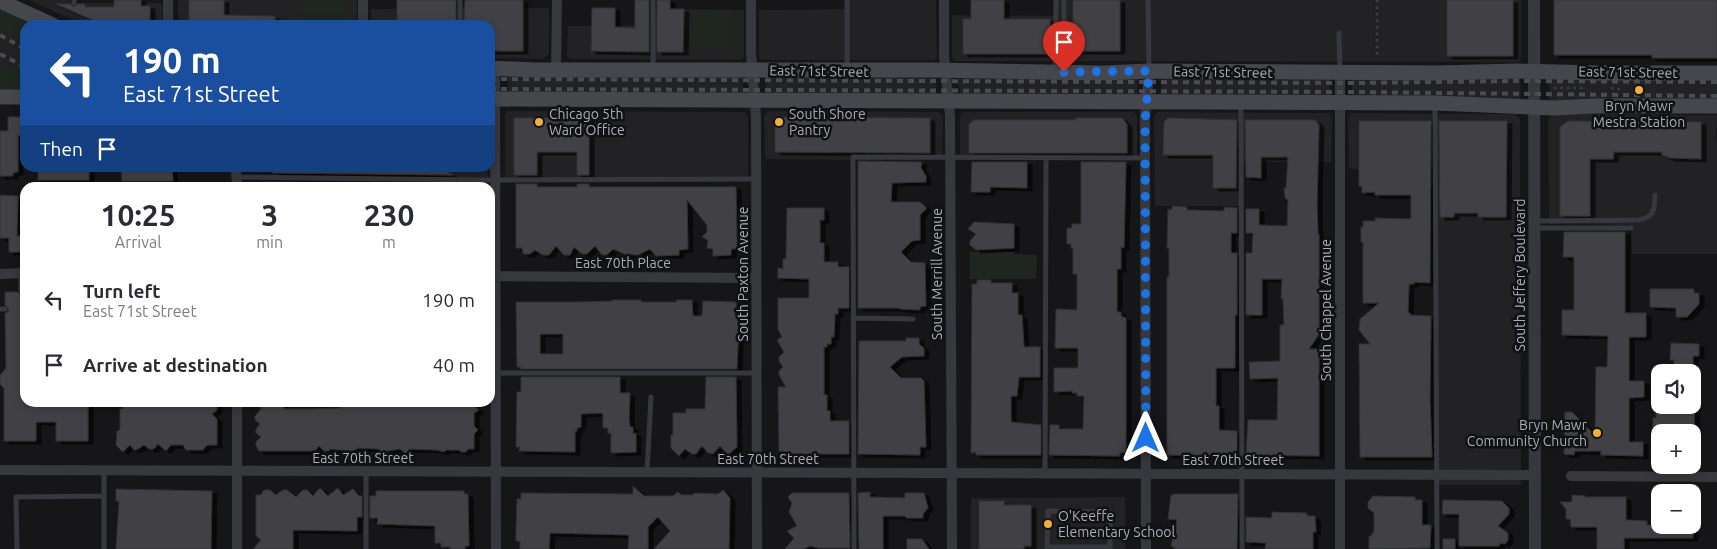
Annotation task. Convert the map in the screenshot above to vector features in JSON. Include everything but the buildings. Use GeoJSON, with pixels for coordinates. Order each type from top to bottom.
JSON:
{"type":"FeatureCollection","features":[{"type":"Feature","properties":{"kind":"main road"},"geometry":{"type":"LineString","coordinates":[[0,1],[42,20]]}},
{"type":"Feature","properties":{"kind":"main road","name":"East 71st Street"},"geometry":{"type":"LineString","coordinates":[[495,68],[556,70],[1438,73],[1535,71],[1717,73]]}},
{"type":"Feature","properties":{"kind":"main road"},"geometry":{"type":"LineString","coordinates":[[0,97],[20,97]]}},
{"type":"Feature","properties":{"kind":"main road","name":"East 71st Street"},"geometry":{"type":"LineString","coordinates":[[495,99],[1340,102],[1534,107],[1717,106]]}},
{"type":"Feature","properties":{"kind":"street"},"geometry":{"type":"LineString","coordinates":[[168,0],[168,20]]}},
{"type":"Feature","properties":{"kind":"street"},"geometry":{"type":"LineString","coordinates":[[363,0],[363,20]]}},
{"type":"Feature","properties":{"kind":"street"},"geometry":{"type":"LineString","coordinates":[[556,70],[557,0]]}},
{"type":"Feature","properties":{"kind":"street","name":"South Paxton Avenue"},"geometry":{"type":"LineString","coordinates":[[752,0],[752,70],[756,116],[757,549]]}},
{"type":"Feature","properties":{"kind":"street","name":"South Merrill Avenue"},"geometry":{"type":"LineString","coordinates":[[944,0],[950,158],[952,549]]}},
{"type":"Feature","properties":{"kind":"street","name":"South Jeffery Boulevard"},"geometry":{"type":"LineString","coordinates":[[1534,0],[1535,549]]}},
{"type":"Feature","properties":{"kind":"street"},"geometry":{"type":"LineString","coordinates":[[1146,549],[1145,158],[1149,71]]}},
{"type":"Feature","properties":{"kind":"street","name":"South Chappel Avenue"},"geometry":{"type":"LineString","coordinates":[[1340,72],[1340,549]]}},
{"type":"Feature","properties":{"kind":"street"},"geometry":{"type":"LineString","coordinates":[[495,160],[495,212]]}},
{"type":"Feature","properties":{"kind":"street"},"geometry":{"type":"LineString","coordinates":[[0,274],[20,273]]}},
{"type":"Feature","properties":{"kind":"street","name":"East 70th Place"},"geometry":{"type":"LineString","coordinates":[[495,276],[756,278]]}},
{"type":"Feature","properties":{"kind":"street"},"geometry":{"type":"LineString","coordinates":[[237,407],[237,549]]}},
{"type":"Feature","properties":{"kind":"street"},"geometry":{"type":"LineString","coordinates":[[494,407],[496,549]]}},
{"type":"Feature","properties":{"kind":"street","name":"East 70th Street"},"geometry":{"type":"LineString","coordinates":[[0,470],[1535,475]]}},
{"type":"Feature","properties":{"kind":"street"},"geometry":{"type":"LineString","coordinates":[[1571,476],[1717,477]]}},
{"type":"Feature","properties":{"kind":"lane"},"geometry":{"type":"LineString","coordinates":[[460,0],[460,20]]}},
{"type":"Feature","properties":{"kind":"lane"},"geometry":{"type":"LineString","coordinates":[[652,0],[653,70]]}},
{"type":"Feature","properties":{"kind":"lane"},"geometry":{"type":"LineString","coordinates":[[847,0],[847,71]]}},
{"type":"Feature","properties":{"kind":"lane"},"geometry":{"type":"LineString","coordinates":[[1056,0],[1060,72]]}},
{"type":"Feature","properties":{"kind":"lane"},"geometry":{"type":"LineString","coordinates":[[1060,72],[1064,0]]}},
{"type":"Feature","properties":{"kind":"lane"},"geometry":{"type":"LineString","coordinates":[[1148,0],[1149,71]]}},
{"type":"Feature","properties":{"kind":"lane"},"geometry":{"type":"LineString","coordinates":[[1339,33],[1340,72]]}},
{"type":"Feature","properties":{"kind":"lane"},"geometry":{"type":"LineString","coordinates":[[1241,102],[1242,549]]}},
{"type":"Feature","properties":{"kind":"lane"},"geometry":{"type":"LineString","coordinates":[[1435,103],[1436,549]]}},
{"type":"Feature","properties":{"kind":"lane"},"geometry":{"type":"LineString","coordinates":[[854,549],[853,157],[1145,158]]}},
{"type":"Feature","properties":{"kind":"lane"},"geometry":{"type":"LineString","coordinates":[[1045,474],[1046,158]]}},
{"type":"Feature","properties":{"kind":"lane"},"geometry":{"type":"LineString","coordinates":[[236,177],[496,180],[756,179]]}},
{"type":"Feature","properties":{"kind":"lane"},"geometry":{"type":"LineString","coordinates":[[1535,224],[1648,219],[1654,212],[1655,196]]}},
{"type":"Feature","properties":{"kind":"lane"},"geometry":{"type":"LineString","coordinates":[[1535,224],[1632,228]]}},
{"type":"Feature","properties":{"kind":"lane"},"geometry":{"type":"LineString","coordinates":[[853,318],[913,319]]}},
{"type":"Feature","properties":{"kind":"lane"},"geometry":{"type":"LineString","coordinates":[[495,373],[757,374]]}},
{"type":"Feature","properties":{"kind":"lane"},"geometry":{"type":"LineString","coordinates":[[647,472],[651,397]]}},
{"type":"Feature","properties":{"kind":"lane"},"geometry":{"type":"LineString","coordinates":[[104,471],[104,549]]}},
{"type":"Feature","properties":{"kind":"lane"},"geometry":{"type":"LineString","coordinates":[[366,472],[366,549]]}},
{"type":"Feature","properties":{"kind":"lane"},"geometry":{"type":"LineString","coordinates":[[17,549],[16,497],[104,496]]}},
{"type":"Feature","properties":{"kind":"lane"},"geometry":{"type":"LineString","coordinates":[[1048,511],[1110,512],[1110,548],[1048,548],[1048,511]]}},
{"type":"Feature","properties":{"kind":"path"},"geometry":{"type":"LineString","coordinates":[[1377,0],[1377,58]]}},
{"type":"Feature","properties":{"kind":"path"},"geometry":{"type":"LineString","coordinates":[[1554,81],[1554,96]]}},
{"type":"Feature","properties":{"kind":"shaded area"},"geometry":{"type":"Polygon","coordinates":[[[29,0],[70,0],[71,3],[162,3],[162,20],[74,20],[29,0]]]}},
{"type":"Feature","properties":{"kind":"shaded area"},"geometry":{"type":"Polygon","coordinates":[[[178,0],[357,0],[357,20],[178,20],[178,0]]]}},
{"type":"Feature","properties":{"kind":"shaded area"},"geometry":{"type":"Polygon","coordinates":[[[301,0],[345,0],[345,20],[301,20],[301,0]]]}},
{"type":"Feature","properties":{"kind":"shaded area"},"geometry":{"type":"Polygon","coordinates":[[[847,0],[936,0],[937,57],[934,60],[762,60],[759,57],[759,10],[847,9],[847,0]]]}},
{"type":"Feature","properties":{"kind":"shaded area"},"geometry":{"type":"Polygon","coordinates":[[[1056,0],[1521,0],[1521,58],[1520,61],[1516,62],[955,61],[952,57],[952,15],[1056,16],[1056,0]]]}},
{"type":"Feature","properties":{"kind":"shaded area"},"geometry":{"type":"Polygon","coordinates":[[[0,6],[20,21],[20,92],[0,91],[0,6]]]}},
{"type":"Feature","properties":{"kind":"shaded area"},"geometry":{"type":"Polygon","coordinates":[[[0,6],[31,20],[20,20],[20,40],[0,30],[0,6]]]}},
{"type":"Feature","properties":{"kind":"shaded area"},"geometry":{"type":"Polygon","coordinates":[[[549,8],[549,54],[543,59],[495,58],[495,20],[371,20],[371,9],[549,8]]]}},
{"type":"Feature","properties":{"kind":"shaded area"},"geometry":{"type":"Polygon","coordinates":[[[652,9],[744,10],[744,57],[740,60],[571,59],[567,56],[568,26],[652,25],[652,9]]]}},
{"type":"Feature","properties":{"kind":"shaded area"},"geometry":{"type":"Polygon","coordinates":[[[690,10],[733,10],[732,52],[691,52],[690,10]]]}},
{"type":"Feature","properties":{"kind":"shaded area"},"geometry":{"type":"Polygon","coordinates":[[[0,62],[20,72],[20,92],[0,91],[0,62]]]}},
{"type":"Feature","properties":{"kind":"shaded area"},"geometry":{"type":"Polygon","coordinates":[[[508,74],[742,74],[744,95],[508,94],[508,74]]]}},
{"type":"Feature","properties":{"kind":"shaded area"},"geometry":{"type":"Polygon","coordinates":[[[765,75],[936,75],[936,96],[766,96],[765,75]]]}},
{"type":"Feature","properties":{"kind":"shaded area"},"geometry":{"type":"Polygon","coordinates":[[[958,75],[1138,76],[1137,97],[960,96],[958,75]]]}},
{"type":"Feature","properties":{"kind":"shaded area"},"geometry":{"type":"Polygon","coordinates":[[[1520,75],[1521,102],[1352,98],[1352,77],[1520,75]]]}},
{"type":"Feature","properties":{"kind":"shaded area"},"geometry":{"type":"Polygon","coordinates":[[[1549,75],[1717,78],[1717,101],[1549,103],[1549,75]]]}},
{"type":"Feature","properties":{"kind":"shaded area"},"geometry":{"type":"Polygon","coordinates":[[[1162,76],[1330,77],[1330,98],[1160,97],[1162,76]]]}},
{"type":"Feature","properties":{"kind":"shaded area"},"geometry":{"type":"Polygon","coordinates":[[[507,111],[744,112],[748,117],[748,179],[505,180],[505,115],[507,111]]]}},
{"type":"Feature","properties":{"kind":"shaded area"},"geometry":{"type":"Polygon","coordinates":[[[768,111],[938,112],[943,116],[942,158],[853,157],[853,160],[765,159],[764,116],[768,111]]]}},
{"type":"Feature","properties":{"kind":"shaded area"},"geometry":{"type":"Polygon","coordinates":[[[963,112],[1134,112],[1137,117],[1137,158],[960,158],[960,115],[963,112]]]}},
{"type":"Feature","properties":{"kind":"shaded area"},"geometry":{"type":"Polygon","coordinates":[[[1158,112],[1329,113],[1332,118],[1331,162],[1242,162],[1242,206],[1155,206],[1154,117],[1158,112]]]}},
{"type":"Feature","properties":{"kind":"shaded area"},"geometry":{"type":"Polygon","coordinates":[[[1351,113],[1514,114],[1520,119],[1521,485],[1436,485],[1434,169],[1349,169],[1348,118],[1351,113]]]}},
{"type":"Feature","properties":{"kind":"shaded area"},"geometry":{"type":"Polygon","coordinates":[[[1554,114],[1717,115],[1717,254],[1632,254],[1631,225],[1549,224],[1548,119],[1554,114]]]}},
{"type":"Feature","properties":{"kind":"shaded area"},"geometry":{"type":"Polygon","coordinates":[[[445,172],[488,172],[488,180],[445,179],[445,172]]]}},
{"type":"Feature","properties":{"kind":"shaded area"},"geometry":{"type":"Polygon","coordinates":[[[970,252],[1014,252],[1014,254],[1037,255],[1036,279],[970,279],[970,252]]]}},
{"type":"Feature","properties":{"kind":"shaded area","name":"O'Keeffe Elementary School"},"geometry":{"type":"Polygon","coordinates":[[[1125,497],[1125,549],[971,549],[971,498],[1125,497]]]}},
{"type":"Feature","properties":{"kind":"railway"},"geometry":{"type":"LineString","coordinates":[[0,35],[20,46]]}},
{"type":"Feature","properties":{"kind":"railway"},"geometry":{"type":"LineString","coordinates":[[0,54],[20,64]]}},
{"type":"Feature","properties":{"kind":"railway"},"geometry":{"type":"LineString","coordinates":[[495,79],[1356,83],[1515,81],[1717,82]]}},
{"type":"Feature","properties":{"kind":"railway"},"geometry":{"type":"LineString","coordinates":[[495,89],[1356,92],[1717,96]]}},
{"type":"Feature","properties":{"kind":"place","name":"Bryn Mawr Mestra Station"},"geometry":{"type":"Point","coordinates":[1639,90]}},
{"type":"Feature","properties":{"kind":"place","name":"Chicago 5th Ward Office"},"geometry":{"type":"Point","coordinates":[539,122]}},
{"type":"Feature","properties":{"kind":"place","name":"South Shore Pantry"},"geometry":{"type":"Point","coordinates":[779,122]}},
{"type":"Feature","properties":{"kind":"place","name":"Bryn Mawr Community Church"},"geometry":{"type":"Point","coordinates":[1597,433]}},
{"type":"Feature","properties":{"kind":"place","name":"O'Keeffe Elementary School"},"geometry":{"type":"Point","coordinates":[1048,524]}},
{"type":"Feature","properties":{"kind":"route"},"geometry":{"type":"LineString","coordinates":[[1064,72],[1149,71],[1145,123],[1146,438]]}}]}
